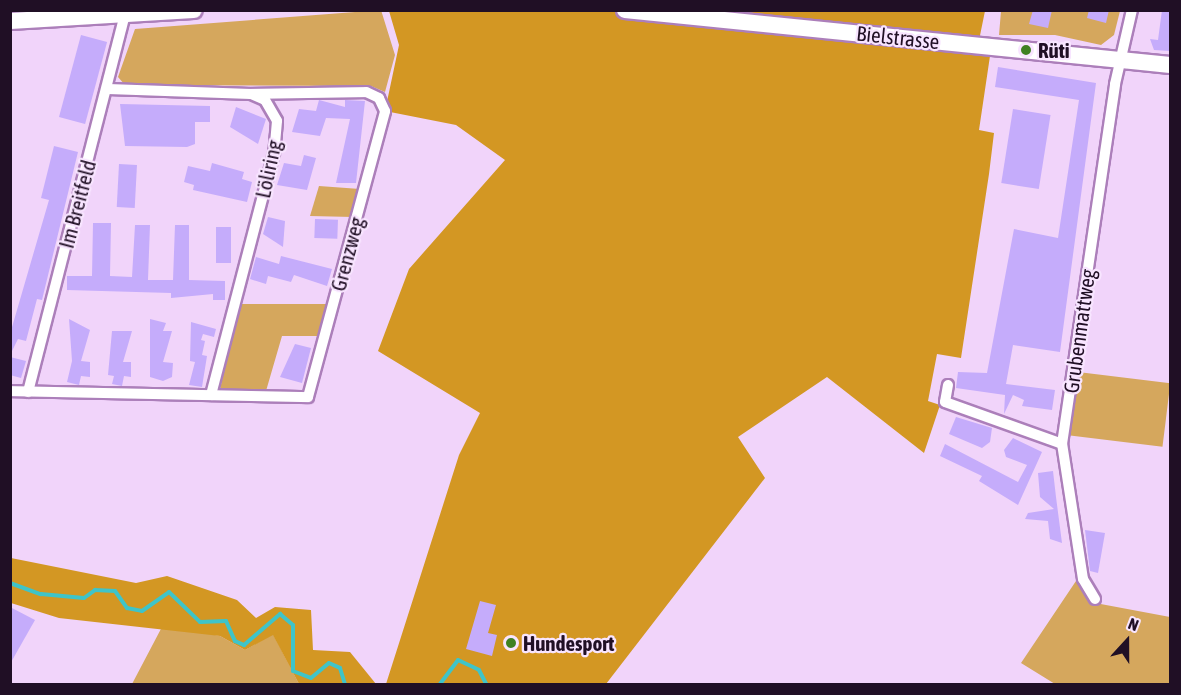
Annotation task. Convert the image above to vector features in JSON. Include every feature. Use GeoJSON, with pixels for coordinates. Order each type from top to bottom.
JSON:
{"type":"FeatureCollection","features":[{"type":"Feature","properties":{"kind":"main road"},"geometry":{"type":"LineString","coordinates":[[10,21],[194,10]]}},
{"type":"Feature","properties":{"kind":"main road","name":"Bielstrasse"},"geometry":{"type":"LineString","coordinates":[[625,10],[1170,65]]}},
{"type":"Feature","properties":{"kind":"street","name":"Grubenmattweg"},"geometry":{"type":"LineString","coordinates":[[1095,598],[1083,579],[1062,444],[1120,60],[1132,10]]}},
{"type":"Feature","properties":{"kind":"street","name":"Im Breitfeld"},"geometry":{"type":"LineString","coordinates":[[28,392],[126,13]]}},
{"type":"Feature","properties":{"kind":"street"},"geometry":{"type":"LineString","coordinates":[[108,89],[251,94]]}},
{"type":"Feature","properties":{"kind":"street","name":"Grenzweg"},"geometry":{"type":"LineString","coordinates":[[210,395],[308,397],[385,111],[380,98],[366,92],[251,94]]}},
{"type":"Feature","properties":{"kind":"street","name":"Löliring"},"geometry":{"type":"LineString","coordinates":[[210,395],[274,153],[273,110],[251,94]]}},
{"type":"Feature","properties":{"kind":"street"},"geometry":{"type":"LineString","coordinates":[[948,385],[945,402],[1062,444]]}},
{"type":"Feature","properties":{"kind":"street"},"geometry":{"type":"LineString","coordinates":[[10,390],[210,395]]}},
{"type":"Feature","properties":{"kind":"shaded area"},"geometry":{"type":"Polygon","coordinates":[[[381,10],[395,55],[385,92],[371,86],[125,85],[118,77],[135,29],[381,10]]]}},
{"type":"Feature","properties":{"kind":"shaded area"},"geometry":{"type":"Polygon","coordinates":[[[389,11],[985,11],[976,55],[990,56],[979,130],[994,133],[989,174],[961,358],[937,354],[928,401],[940,405],[924,453],[827,377],[738,437],[765,478],[606,684],[386,684],[459,455],[480,413],[378,351],[409,269],[505,160],[456,125],[385,111],[399,45],[389,11]]]}},
{"type":"Feature","properties":{"kind":"shaded area"},"geometry":{"type":"Polygon","coordinates":[[[1001,11],[1120,11],[1114,35],[1101,45],[1055,35],[999,35],[1001,11]]]}},
{"type":"Feature","properties":{"kind":"shaded area"},"geometry":{"type":"Polygon","coordinates":[[[319,186],[360,189],[353,217],[310,216],[319,186]]]}},
{"type":"Feature","properties":{"kind":"shaded area"},"geometry":{"type":"Polygon","coordinates":[[[240,304],[328,304],[321,336],[282,336],[266,391],[220,389],[240,304]]]}},
{"type":"Feature","properties":{"kind":"shaded area"},"geometry":{"type":"Polygon","coordinates":[[[1078,372],[1170,383],[1163,447],[1070,436],[1078,372]]]}},
{"type":"Feature","properties":{"kind":"shaded area"},"geometry":{"type":"Polygon","coordinates":[[[11,558],[136,583],[167,576],[237,600],[256,618],[275,607],[311,610],[313,650],[350,652],[376,684],[299,684],[273,635],[245,650],[220,636],[59,618],[11,603],[11,558]]]}},
{"type":"Feature","properties":{"kind":"shaded area"},"geometry":{"type":"Polygon","coordinates":[[[1078,578],[1090,602],[1170,617],[1170,684],[1055,684],[1021,663],[1078,578]]]}},
{"type":"Feature","properties":{"kind":"shaded area"},"geometry":{"type":"Polygon","coordinates":[[[163,625],[220,636],[245,650],[273,634],[299,684],[132,684],[163,625]]]}},
{"type":"Feature","properties":{"kind":"building"},"geometry":{"type":"Polygon","coordinates":[[[1033,10],[1052,10],[1048,28],[1029,24],[1033,10]]]}},
{"type":"Feature","properties":{"kind":"building"},"geometry":{"type":"Polygon","coordinates":[[[1089,10],[1109,10],[1106,23],[1087,18],[1089,10]]]}},
{"type":"Feature","properties":{"kind":"building"},"geometry":{"type":"Polygon","coordinates":[[[1162,10],[1170,10],[1170,51],[1154,50],[1150,39],[1158,40],[1162,10]]]}},
{"type":"Feature","properties":{"kind":"building"},"geometry":{"type":"Polygon","coordinates":[[[81,35],[107,42],[85,124],[59,117],[81,35]]]}},
{"type":"Feature","properties":{"kind":"building"},"geometry":{"type":"Polygon","coordinates":[[[998,67],[1096,83],[1060,352],[1013,345],[1006,384],[1055,390],[1052,410],[1022,406],[1024,400],[1013,395],[1004,414],[1005,395],[956,388],[958,372],[987,373],[1014,229],[1058,238],[1079,100],[995,87],[998,67]]]}},
{"type":"Feature","properties":{"kind":"building"},"geometry":{"type":"Polygon","coordinates":[[[319,100],[345,107],[345,100],[365,101],[356,183],[336,183],[350,119],[326,118],[320,136],[292,132],[299,109],[316,111],[319,100]]]}},
{"type":"Feature","properties":{"kind":"building"},"geometry":{"type":"Polygon","coordinates":[[[120,104],[210,106],[210,122],[195,122],[195,144],[187,147],[125,146],[120,104]]]}},
{"type":"Feature","properties":{"kind":"building"},"geometry":{"type":"Polygon","coordinates":[[[236,107],[266,119],[258,144],[230,127],[236,107]]]}},
{"type":"Feature","properties":{"kind":"building"},"geometry":{"type":"Polygon","coordinates":[[[1013,109],[1051,115],[1039,189],[1001,183],[1013,109]]]}},
{"type":"Feature","properties":{"kind":"building"},"geometry":{"type":"Polygon","coordinates":[[[54,146],[78,152],[42,300],[37,299],[26,341],[18,339],[10,355],[10,334],[49,200],[41,198],[54,146]]]}},
{"type":"Feature","properties":{"kind":"building"},"geometry":{"type":"Polygon","coordinates":[[[304,155],[316,158],[307,190],[277,185],[284,163],[301,166],[304,155]]]}},
{"type":"Feature","properties":{"kind":"building"},"geometry":{"type":"Polygon","coordinates":[[[212,163],[244,172],[242,179],[252,182],[247,202],[193,190],[194,185],[184,182],[188,166],[210,171],[212,163]]]}},
{"type":"Feature","properties":{"kind":"building"},"geometry":{"type":"Polygon","coordinates":[[[119,164],[137,165],[135,208],[117,207],[119,164]]]}},
{"type":"Feature","properties":{"kind":"building"},"geometry":{"type":"Polygon","coordinates":[[[268,217],[285,221],[283,247],[263,234],[268,217]]]}},
{"type":"Feature","properties":{"kind":"building"},"geometry":{"type":"Polygon","coordinates":[[[315,219],[338,220],[337,239],[314,238],[315,219]]]}},
{"type":"Feature","properties":{"kind":"building"},"geometry":{"type":"Polygon","coordinates":[[[93,223],[111,223],[110,276],[132,277],[135,225],[150,225],[148,280],[173,280],[175,225],[189,225],[189,280],[225,281],[225,300],[213,300],[213,294],[171,298],[171,293],[67,290],[67,276],[92,276],[93,223]]]}},
{"type":"Feature","properties":{"kind":"building"},"geometry":{"type":"Polygon","coordinates":[[[216,227],[231,227],[231,263],[216,263],[216,227]]]}},
{"type":"Feature","properties":{"kind":"building"},"geometry":{"type":"Polygon","coordinates":[[[281,256],[332,269],[327,286],[294,275],[291,282],[268,276],[266,284],[250,279],[256,257],[279,264],[281,256]]]}},
{"type":"Feature","properties":{"kind":"building"},"geometry":{"type":"Polygon","coordinates":[[[69,319],[90,330],[81,361],[90,362],[90,377],[81,376],[79,385],[67,382],[72,361],[69,319]]]}},
{"type":"Feature","properties":{"kind":"building"},"geometry":{"type":"Polygon","coordinates":[[[150,319],[166,323],[163,331],[172,331],[163,362],[173,363],[172,377],[163,381],[150,377],[150,319]]]}},
{"type":"Feature","properties":{"kind":"building"},"geometry":{"type":"Polygon","coordinates":[[[191,322],[216,329],[214,337],[203,334],[201,340],[205,341],[202,355],[207,356],[202,387],[189,385],[195,362],[190,361],[191,322]]]}},
{"type":"Feature","properties":{"kind":"building"},"geometry":{"type":"Polygon","coordinates":[[[112,331],[132,331],[123,362],[131,362],[131,377],[124,376],[122,386],[112,384],[114,376],[108,375],[112,331]]]}},
{"type":"Feature","properties":{"kind":"building"},"geometry":{"type":"Polygon","coordinates":[[[295,344],[311,348],[302,383],[280,377],[295,344]]]}},
{"type":"Feature","properties":{"kind":"building"},"geometry":{"type":"Polygon","coordinates":[[[10,357],[26,361],[21,378],[10,375],[10,357]]]}},
{"type":"Feature","properties":{"kind":"building"},"geometry":{"type":"Polygon","coordinates":[[[956,417],[992,428],[990,442],[982,448],[949,434],[956,417]]]}},
{"type":"Feature","properties":{"kind":"building"},"geometry":{"type":"Polygon","coordinates":[[[1013,438],[1042,452],[1018,505],[979,481],[982,476],[940,456],[945,444],[1018,482],[1027,465],[1006,457],[1004,450],[1013,438]]]}},
{"type":"Feature","properties":{"kind":"building"},"geometry":{"type":"Polygon","coordinates":[[[1053,471],[1062,543],[1050,539],[1048,521],[1025,519],[1028,513],[1054,509],[1040,497],[1038,473],[1053,471]]]}},
{"type":"Feature","properties":{"kind":"building"},"geometry":{"type":"Polygon","coordinates":[[[1085,530],[1105,533],[1098,573],[1090,571],[1085,530]]]}},
{"type":"Feature","properties":{"kind":"building"},"geometry":{"type":"Polygon","coordinates":[[[480,601],[496,605],[488,633],[497,635],[492,656],[466,649],[480,601]]]}},
{"type":"Feature","properties":{"kind":"building"},"geometry":{"type":"Polygon","coordinates":[[[10,607],[35,620],[10,664],[10,607]]]}},
{"type":"Feature","properties":{"kind":"waterway"},"geometry":{"type":"LineString","coordinates":[[10,583],[41,594],[84,598],[95,590],[115,591],[127,608],[142,611],[169,592],[200,622],[226,621],[235,641],[244,645],[280,614],[293,625],[293,671],[311,678],[329,663],[340,668],[345,684]]}},
{"type":"Feature","properties":{"kind":"waterway"},"geometry":{"type":"LineString","coordinates":[[440,684],[458,660],[479,670],[486,684]]}},
{"type":"Feature","properties":{"kind":"place","name":"Rüti"},"geometry":{"type":"Point","coordinates":[1026,50]}},
{"type":"Feature","properties":{"kind":"place","name":"Hundesport"},"geometry":{"type":"Point","coordinates":[511,643]}}]}
